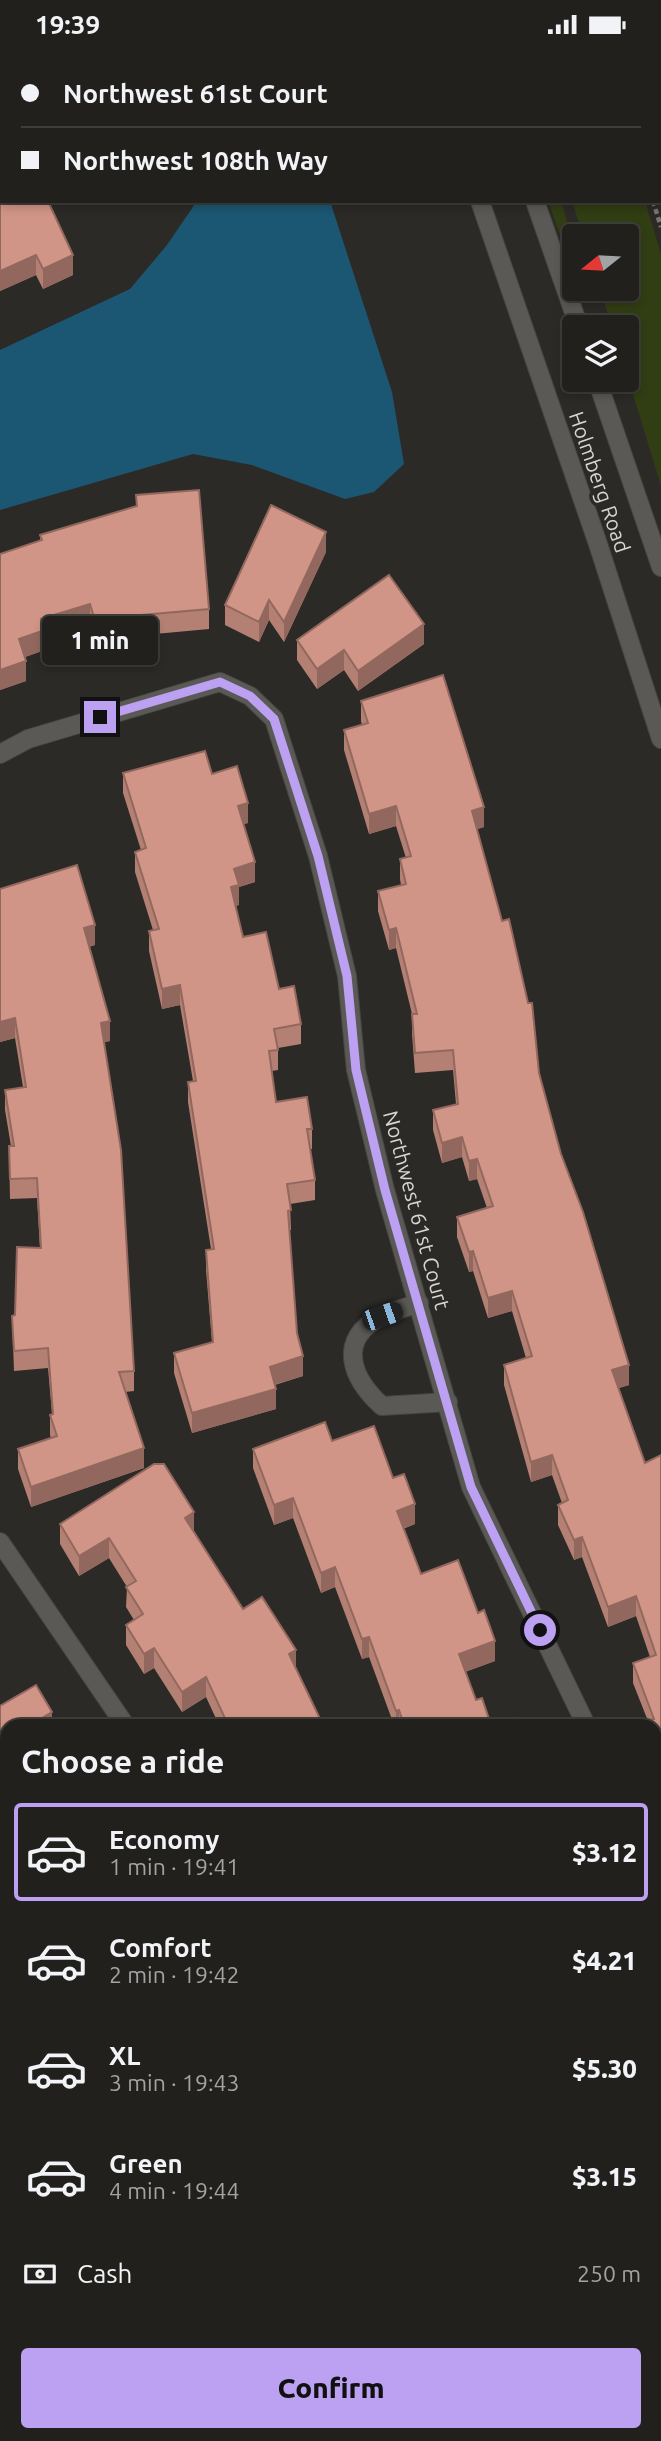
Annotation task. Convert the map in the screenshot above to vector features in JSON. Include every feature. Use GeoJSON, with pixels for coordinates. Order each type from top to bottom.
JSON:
{"type":"FeatureCollection","features":[{"type":"Feature","properties":{"kind":"street","name":"Holmberg Road"},"geometry":{"type":"LineString","coordinates":[[481,203],[661,739]]}},
{"type":"Feature","properties":{"kind":"street"},"geometry":{"type":"LineString","coordinates":[[536,203],[575,315]]}},
{"type":"Feature","properties":{"kind":"street","name":"Holmberg Road"},"geometry":{"type":"LineString","coordinates":[[601,392],[661,567]]}},
{"type":"Feature","properties":{"kind":"street","name":"Northwest 61st Court"},"geometry":{"type":"LineString","coordinates":[[0,754],[28,739],[220,682],[250,696],[274,719],[318,856],[347,976],[356,1070],[385,1190],[471,1487],[583,1719]]}},
{"type":"Feature","properties":{"kind":"street"},"geometry":{"type":"LineString","coordinates":[[419,1303],[382,1316],[369,1324],[356,1337],[352,1351],[354,1366],[361,1385],[382,1406],[448,1402]]}},
{"type":"Feature","properties":{"kind":"street"},"geometry":{"type":"LineString","coordinates":[[0,1542],[121,1719]]}},
{"type":"Feature","properties":{"kind":"path"},"geometry":{"type":"LineString","coordinates":[[654,203],[661,227]]}},
{"type":"Feature","properties":{"kind":"green space"},"geometry":{"type":"Polygon","coordinates":[[[549,203],[562,203],[568,224],[562,224],[562,241],[549,203]]]}},
{"type":"Feature","properties":{"kind":"green space"},"geometry":{"type":"Polygon","coordinates":[[[573,203],[646,203],[661,254],[661,486],[632,392],[639,392],[639,315],[608,315],[604,301],[639,301],[639,224],[579,224],[573,203]]]}},
{"type":"Feature","properties":{"kind":"water"},"geometry":{"type":"Polygon","coordinates":[[[196,203],[331,203],[392,392],[404,464],[374,492],[345,499],[252,465],[193,454],[0,510],[0,350],[130,289],[167,245],[196,203]]]}},
{"type":"Feature","properties":{"kind":"building"},"geometry":{"type":"Polygon","coordinates":[[[0,203],[49,203],[73,255],[43,269],[36,255],[0,271],[0,203]]]}},
{"type":"Feature","properties":{"kind":"building"},"geometry":{"type":"Polygon","coordinates":[[[199,490],[209,609],[131,616],[133,623],[99,634],[90,604],[41,619],[45,630],[19,639],[26,661],[0,670],[0,554],[42,540],[40,535],[137,506],[136,495],[199,490]]]}},
{"type":"Feature","properties":{"kind":"building"},"geometry":{"type":"Polygon","coordinates":[[[271,505],[326,532],[284,622],[269,600],[259,622],[225,605],[271,505]]]}},
{"type":"Feature","properties":{"kind":"building"},"geometry":{"type":"Polygon","coordinates":[[[389,575],[424,624],[358,671],[344,650],[317,669],[297,640],[389,575]]]}},
{"type":"Feature","properties":{"kind":"building"},"geometry":{"type":"Polygon","coordinates":[[[443,675],[484,807],[472,811],[502,921],[509,919],[528,1003],[532,1003],[539,1073],[561,1154],[583,1212],[629,1365],[612,1370],[645,1463],[661,1455],[661,1719],[654,1719],[633,1663],[656,1655],[636,1596],[608,1607],[582,1537],[574,1540],[558,1505],[568,1500],[552,1455],[531,1462],[504,1365],[532,1356],[512,1291],[488,1298],[473,1251],[469,1252],[457,1217],[493,1206],[477,1159],[469,1161],[462,1137],[442,1143],[433,1110],[458,1104],[453,1050],[415,1053],[412,1014],[417,1014],[396,928],[389,930],[378,891],[406,884],[400,859],[411,856],[396,806],[369,814],[344,730],[368,723],[361,701],[443,675]]]}},
{"type":"Feature","properties":{"kind":"building"},"geometry":{"type":"Polygon","coordinates":[[[205,751],[212,774],[237,766],[248,803],[238,806],[255,862],[234,869],[239,885],[231,887],[243,937],[266,932],[279,989],[294,986],[301,1024],[274,1029],[278,1050],[269,1051],[276,1102],[307,1097],[312,1129],[307,1129],[315,1180],[287,1184],[291,1210],[288,1211],[297,1333],[303,1356],[270,1367],[276,1389],[192,1413],[174,1353],[213,1342],[206,1250],[214,1249],[188,1082],[196,1081],[180,985],[162,989],[149,931],[159,929],[135,852],[146,848],[123,773],[205,751]]]}},
{"type":"Feature","properties":{"kind":"building"},"geometry":{"type":"Polygon","coordinates":[[[77,865],[95,925],[84,928],[110,1021],[101,1023],[121,1150],[134,1371],[119,1372],[144,1448],[31,1487],[18,1449],[57,1436],[50,1415],[53,1414],[48,1348],[14,1351],[12,1316],[15,1315],[17,1247],[41,1248],[37,1178],[10,1179],[9,1146],[14,1146],[5,1090],[26,1087],[15,1018],[0,1022],[0,889],[77,865]]]}},
{"type":"Feature","properties":{"kind":"building"},"geometry":{"type":"Polygon","coordinates":[[[325,1422],[332,1441],[374,1426],[393,1478],[404,1474],[415,1504],[397,1511],[421,1574],[458,1560],[478,1613],[484,1610],[495,1641],[459,1654],[476,1700],[482,1698],[489,1719],[402,1719],[399,1710],[396,1711],[369,1637],[362,1639],[335,1567],[321,1573],[293,1498],[274,1505],[253,1449],[325,1422]]]}},
{"type":"Feature","properties":{"kind":"building"},"geometry":{"type":"Polygon","coordinates":[[[154,1464],[164,1464],[194,1512],[185,1518],[243,1609],[262,1597],[296,1650],[289,1654],[320,1719],[225,1719],[206,1677],[182,1692],[154,1648],[144,1654],[126,1625],[143,1614],[126,1587],[136,1581],[109,1538],[79,1556],[60,1524],[154,1464]]]}},
{"type":"Feature","properties":{"kind":"building"},"geometry":{"type":"Polygon","coordinates":[[[36,1685],[52,1712],[40,1719],[0,1719],[0,1706],[36,1685]]]}},
{"type":"Feature","properties":{"kind":"route"},"geometry":{"type":"LineString","coordinates":[[100,717],[220,682],[250,696],[274,719],[318,856],[347,976],[356,1070],[385,1190],[471,1487],[540,1630]]}}]}
